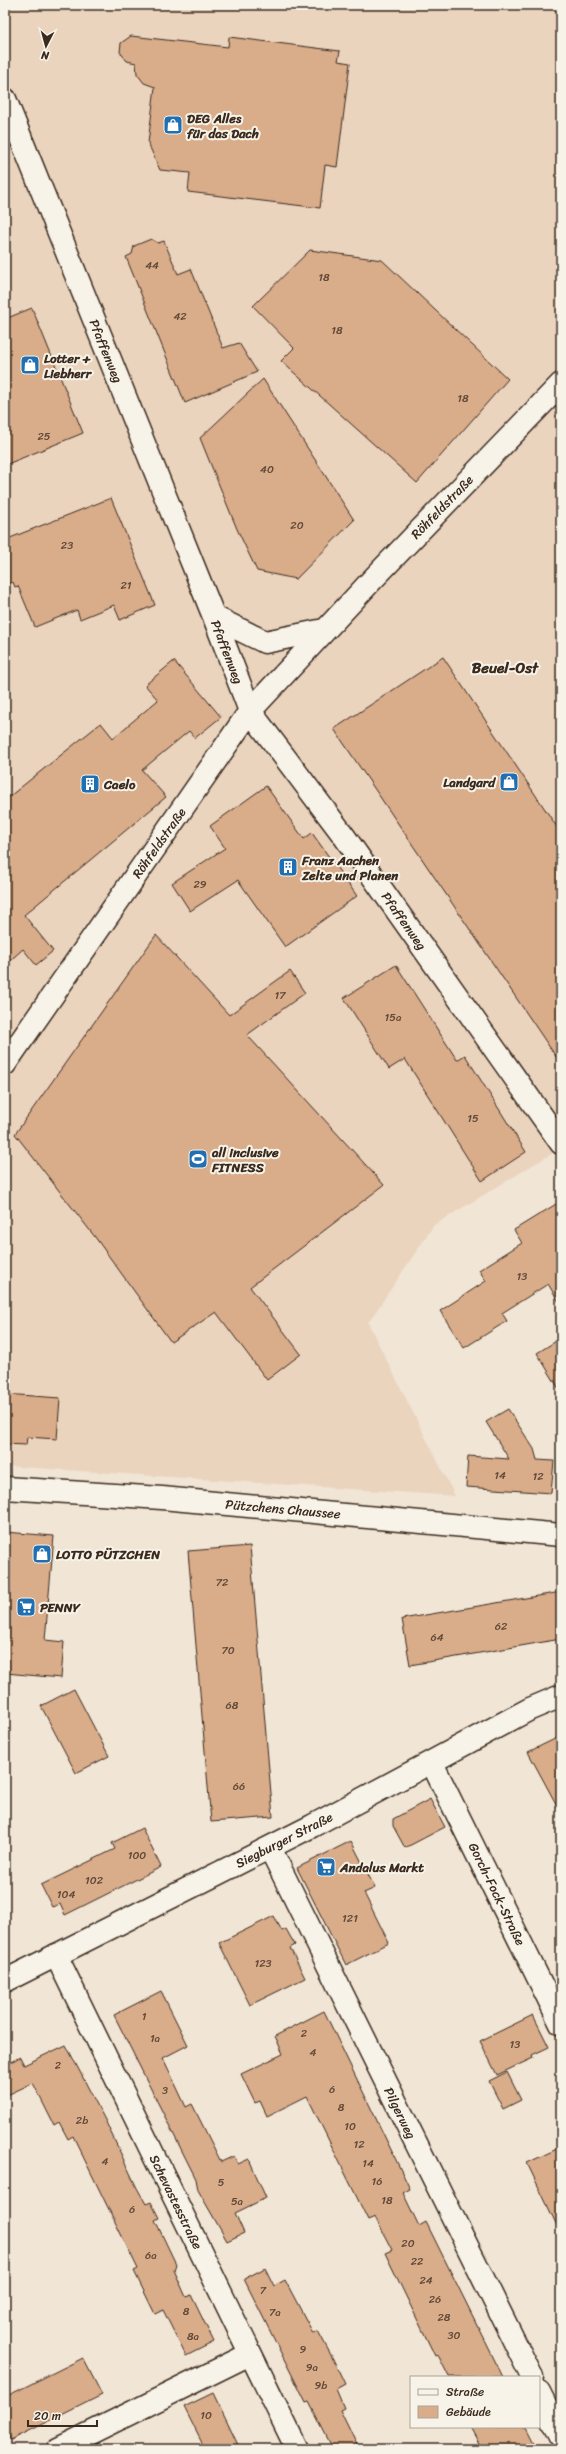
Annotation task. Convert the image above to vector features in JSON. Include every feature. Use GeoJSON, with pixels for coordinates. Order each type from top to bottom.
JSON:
{"type":"FeatureCollection","features":[{"type":"Feature","properties":{"kind":"street","name":"Pfaffenweg"},"geometry":{"type":"LineString","coordinates":[[5,99],[214,617],[250,711],[344,836],[561,1143]]}},
{"type":"Feature","properties":{"kind":"street","name":"Röhfeldstraße"},"geometry":{"type":"LineString","coordinates":[[5,1064],[250,711],[324,630],[561,384]]}},
{"type":"Feature","properties":{"kind":"street"},"geometry":{"type":"LineString","coordinates":[[214,617],[265,642],[324,630]]}},
{"type":"Feature","properties":{"kind":"street","name":"Pützchens Chaussee"},"geometry":{"type":"LineString","coordinates":[[5,1488],[162,1498],[561,1535]]}},
{"type":"Feature","properties":{"kind":"street","name":"Siegburger Straße"},"geometry":{"type":"LineString","coordinates":[[5,1981],[270,1848],[432,1763],[530,1709],[561,1696]]}},
{"type":"Feature","properties":{"kind":"street","name":"Gorch-Fock-Straße"},"geometry":{"type":"LineString","coordinates":[[432,1763],[561,2024]]}},
{"type":"Feature","properties":{"kind":"street","name":"Pilgerweg"},"geometry":{"type":"LineString","coordinates":[[270,1848],[532,2376]]}},
{"type":"Feature","properties":{"kind":"street","name":"Schevastesstraße"},"geometry":{"type":"LineString","coordinates":[[56,1955],[297,2449]]}},
{"type":"Feature","properties":{"kind":"street"},"geometry":{"type":"LineString","coordinates":[[58,2449],[250,2354]]}},
{"type":"Feature","properties":{"kind":"street"},"geometry":{"type":"LineString","coordinates":[[540,2394],[561,2436]]}},
{"type":"Feature","properties":{"kind":"shaded area"},"geometry":{"type":"Polygon","coordinates":[[[5,5],[561,5],[561,1148],[434,1225],[368,1323],[455,1496],[5,1466],[5,5]]]}},
{"type":"Feature","properties":{"kind":"building"},"geometry":{"type":"Polygon","coordinates":[[[131,36],[228,47],[229,37],[340,51],[338,61],[350,63],[337,167],[325,165],[320,208],[188,192],[190,173],[160,170],[148,143],[155,87],[144,83],[137,74],[136,63],[127,61],[120,52],[121,43],[131,36]]]}},
{"type":"Feature","properties":{"kind":"building"},"geometry":{"type":"Polygon","coordinates":[[[151,239],[158,243],[164,241],[178,274],[191,269],[223,348],[239,343],[257,372],[185,403],[126,257],[132,254],[134,246],[151,239]]]}},
{"type":"Feature","properties":{"kind":"building"},"geometry":{"type":"Polygon","coordinates":[[[310,250],[382,260],[508,379],[417,483],[281,361],[294,348],[253,306],[310,250]]]}},
{"type":"Feature","properties":{"kind":"building","name":"Lotter + Liebherr"},"geometry":{"type":"Polygon","coordinates":[[[32,308],[83,433],[5,465],[5,319],[32,308]]]}},
{"type":"Feature","properties":{"kind":"building"},"geometry":{"type":"Polygon","coordinates":[[[263,379],[354,520],[296,579],[257,571],[237,529],[200,438],[263,379]]]}},
{"type":"Feature","properties":{"kind":"building"},"geometry":{"type":"Polygon","coordinates":[[[111,498],[155,605],[120,620],[114,605],[80,619],[77,610],[35,627],[18,586],[15,587],[13,582],[5,585],[5,540],[111,498]]]}},
{"type":"Feature","properties":{"kind":"building"},"geometry":{"type":"Polygon","coordinates":[[[443,657],[561,833],[561,1064],[334,729],[443,657]]]}},
{"type":"Feature","properties":{"kind":"building","name":"Caelo"},"geometry":{"type":"Polygon","coordinates":[[[174,661],[221,717],[195,738],[189,731],[142,770],[166,797],[24,915],[53,951],[36,965],[23,949],[5,965],[5,800],[101,723],[113,738],[158,700],[145,685],[174,661]]]}},
{"type":"Feature","properties":{"kind":"building","name":"Franz Aachen Zelte und Planen"},"geometry":{"type":"Polygon","coordinates":[[[266,786],[304,839],[312,833],[357,896],[285,947],[238,880],[190,911],[172,883],[225,848],[210,826],[266,786]]]}},
{"type":"Feature","properties":{"kind":"building","name":"all inclusive FITNESS"},"geometry":{"type":"Polygon","coordinates":[[[156,935],[229,1015],[290,971],[305,993],[247,1035],[384,1185],[250,1287],[301,1354],[267,1380],[216,1312],[171,1342],[95,1237],[15,1134],[156,935]]]}},
{"type":"Feature","properties":{"kind":"building"},"geometry":{"type":"Polygon","coordinates":[[[396,965],[457,1060],[465,1055],[526,1152],[482,1181],[405,1059],[389,1069],[344,998],[396,965]]]}},
{"type":"Feature","properties":{"kind":"building"},"geometry":{"type":"Polygon","coordinates":[[[561,1201],[561,1305],[548,1284],[502,1313],[507,1321],[464,1348],[440,1311],[486,1281],[479,1270],[522,1243],[514,1230],[561,1201]]]}},
{"type":"Feature","properties":{"kind":"building"},"geometry":{"type":"Polygon","coordinates":[[[561,1338],[561,1392],[537,1353],[561,1338]]]}},
{"type":"Feature","properties":{"kind":"building"},"geometry":{"type":"Polygon","coordinates":[[[5,1394],[60,1398],[57,1439],[27,1437],[26,1445],[5,1444],[5,1394]]]}},
{"type":"Feature","properties":{"kind":"building"},"geometry":{"type":"Polygon","coordinates":[[[508,1409],[534,1449],[537,1460],[554,1461],[551,1493],[466,1487],[468,1456],[509,1459],[486,1422],[508,1409]]]}},
{"type":"Feature","properties":{"kind":"building","name":"PENNY"},"geometry":{"type":"Polygon","coordinates":[[[5,1532],[54,1536],[45,1640],[64,1642],[61,1678],[5,1673],[5,1532]]]}},
{"type":"Feature","properties":{"kind":"building"},"geometry":{"type":"Polygon","coordinates":[[[250,1546],[273,1817],[211,1822],[188,1551],[250,1546]]]}},
{"type":"Feature","properties":{"kind":"building"},"geometry":{"type":"Polygon","coordinates":[[[561,1592],[561,1639],[410,1665],[402,1619],[561,1592]]]}},
{"type":"Feature","properties":{"kind":"building"},"geometry":{"type":"Polygon","coordinates":[[[74,1689],[109,1756],[76,1773],[41,1706],[74,1689]]]}},
{"type":"Feature","properties":{"kind":"building"},"geometry":{"type":"Polygon","coordinates":[[[561,1736],[561,1813],[528,1752],[561,1736]]]}},
{"type":"Feature","properties":{"kind":"building"},"geometry":{"type":"Polygon","coordinates":[[[430,1799],[445,1827],[405,1848],[393,1826],[393,1819],[430,1799]]]}},
{"type":"Feature","properties":{"kind":"building"},"geometry":{"type":"Polygon","coordinates":[[[142,1828],[161,1867],[65,1915],[60,1904],[52,1907],[41,1885],[115,1849],[112,1843],[142,1828]]]}},
{"type":"Feature","properties":{"kind":"building"},"geometry":{"type":"Polygon","coordinates":[[[351,1841],[375,1888],[364,1893],[389,1943],[346,1965],[297,1868],[351,1841]]]}},
{"type":"Feature","properties":{"kind":"building"},"geometry":{"type":"Polygon","coordinates":[[[274,1916],[282,1931],[286,1929],[295,1945],[290,1948],[305,1978],[250,2005],[219,1943],[274,1916]]]}},
{"type":"Feature","properties":{"kind":"building"},"geometry":{"type":"Polygon","coordinates":[[[161,1991],[188,2045],[163,2058],[186,2107],[192,2104],[221,2162],[234,2156],[238,2164],[249,2159],[266,2198],[235,2213],[244,2233],[227,2241],[198,2190],[196,2179],[114,2015],[161,1991]]]}},
{"type":"Feature","properties":{"kind":"building"},"geometry":{"type":"Polygon","coordinates":[[[324,2011],[410,2189],[403,2193],[419,2226],[426,2222],[503,2376],[448,2376],[438,2355],[435,2356],[385,2253],[392,2250],[375,2217],[368,2220],[307,2096],[267,2116],[260,2101],[255,2103],[241,2074],[283,2054],[275,2036],[324,2011]]]}},
{"type":"Feature","properties":{"kind":"building"},"geometry":{"type":"Polygon","coordinates":[[[533,2015],[549,2047],[532,2055],[533,2058],[497,2075],[480,2041],[533,2015]]]}},
{"type":"Feature","properties":{"kind":"building"},"geometry":{"type":"Polygon","coordinates":[[[66,2045],[105,2120],[137,2188],[146,2204],[151,2202],[159,2218],[155,2220],[176,2264],[174,2270],[186,2297],[191,2295],[214,2342],[186,2356],[163,2310],[155,2314],[134,2271],[138,2269],[73,2136],[68,2139],[59,2122],[54,2125],[33,2083],[5,2096],[5,2065],[20,2057],[24,2065],[66,2045]]]}},
{"type":"Feature","properties":{"kind":"building"},"geometry":{"type":"Polygon","coordinates":[[[507,2072],[521,2100],[503,2109],[489,2081],[507,2072]]]}},
{"type":"Feature","properties":{"kind":"building"},"geometry":{"type":"Polygon","coordinates":[[[561,2147],[561,2234],[527,2163],[561,2147]]]}},
{"type":"Feature","properties":{"kind":"building"},"geometry":{"type":"Polygon","coordinates":[[[265,2268],[274,2286],[285,2280],[313,2333],[318,2331],[332,2357],[345,2384],[336,2389],[344,2408],[340,2410],[359,2449],[333,2449],[309,2402],[306,2403],[244,2279],[265,2268]]]}},
{"type":"Feature","properties":{"kind":"building"},"geometry":{"type":"Polygon","coordinates":[[[83,2358],[102,2395],[11,2440],[5,2429],[5,2397],[83,2358]]]}},
{"type":"Feature","properties":{"kind":"building"},"geometry":{"type":"Polygon","coordinates":[[[213,2393],[240,2449],[205,2449],[184,2407],[213,2393]]]}},
{"type":"Feature","properties":{"kind":"building"},"geometry":{"type":"Polygon","coordinates":[[[471,2428],[528,2428],[538,2449],[482,2449],[471,2428]]]}},
{"type":"Feature","properties":{"kind":"place","name":"DEG Alles für das Dach"},"geometry":{"type":"Point","coordinates":[173,125]}},
{"type":"Feature","properties":{"kind":"place","name":"Lotter + Liebherr"},"geometry":{"type":"Point","coordinates":[30,365]}},
{"type":"Feature","properties":{"kind":"place","name":"Landgard"},"geometry":{"type":"Point","coordinates":[509,782]}},
{"type":"Feature","properties":{"kind":"place","name":"Caelo"},"geometry":{"type":"Point","coordinates":[90,784]}},
{"type":"Feature","properties":{"kind":"place","name":"Franz Aachen Zelte und Planen"},"geometry":{"type":"Point","coordinates":[288,867]}},
{"type":"Feature","properties":{"kind":"place","name":"all inclusive FITNESS"},"geometry":{"type":"Point","coordinates":[198,1159]}},
{"type":"Feature","properties":{"kind":"place","name":"LOTTO PÜTZCHEN"},"geometry":{"type":"Point","coordinates":[42,1554]}},
{"type":"Feature","properties":{"kind":"place","name":"PENNY"},"geometry":{"type":"Point","coordinates":[26,1607]}},
{"type":"Feature","properties":{"kind":"place","name":"Andalus Markt"},"geometry":{"type":"Point","coordinates":[326,1867]}},
{"type":"Feature","properties":{"kind":"district","name":"Beuel-Ost"},"geometry":{"type":"Point","coordinates":[505,668]}}]}
